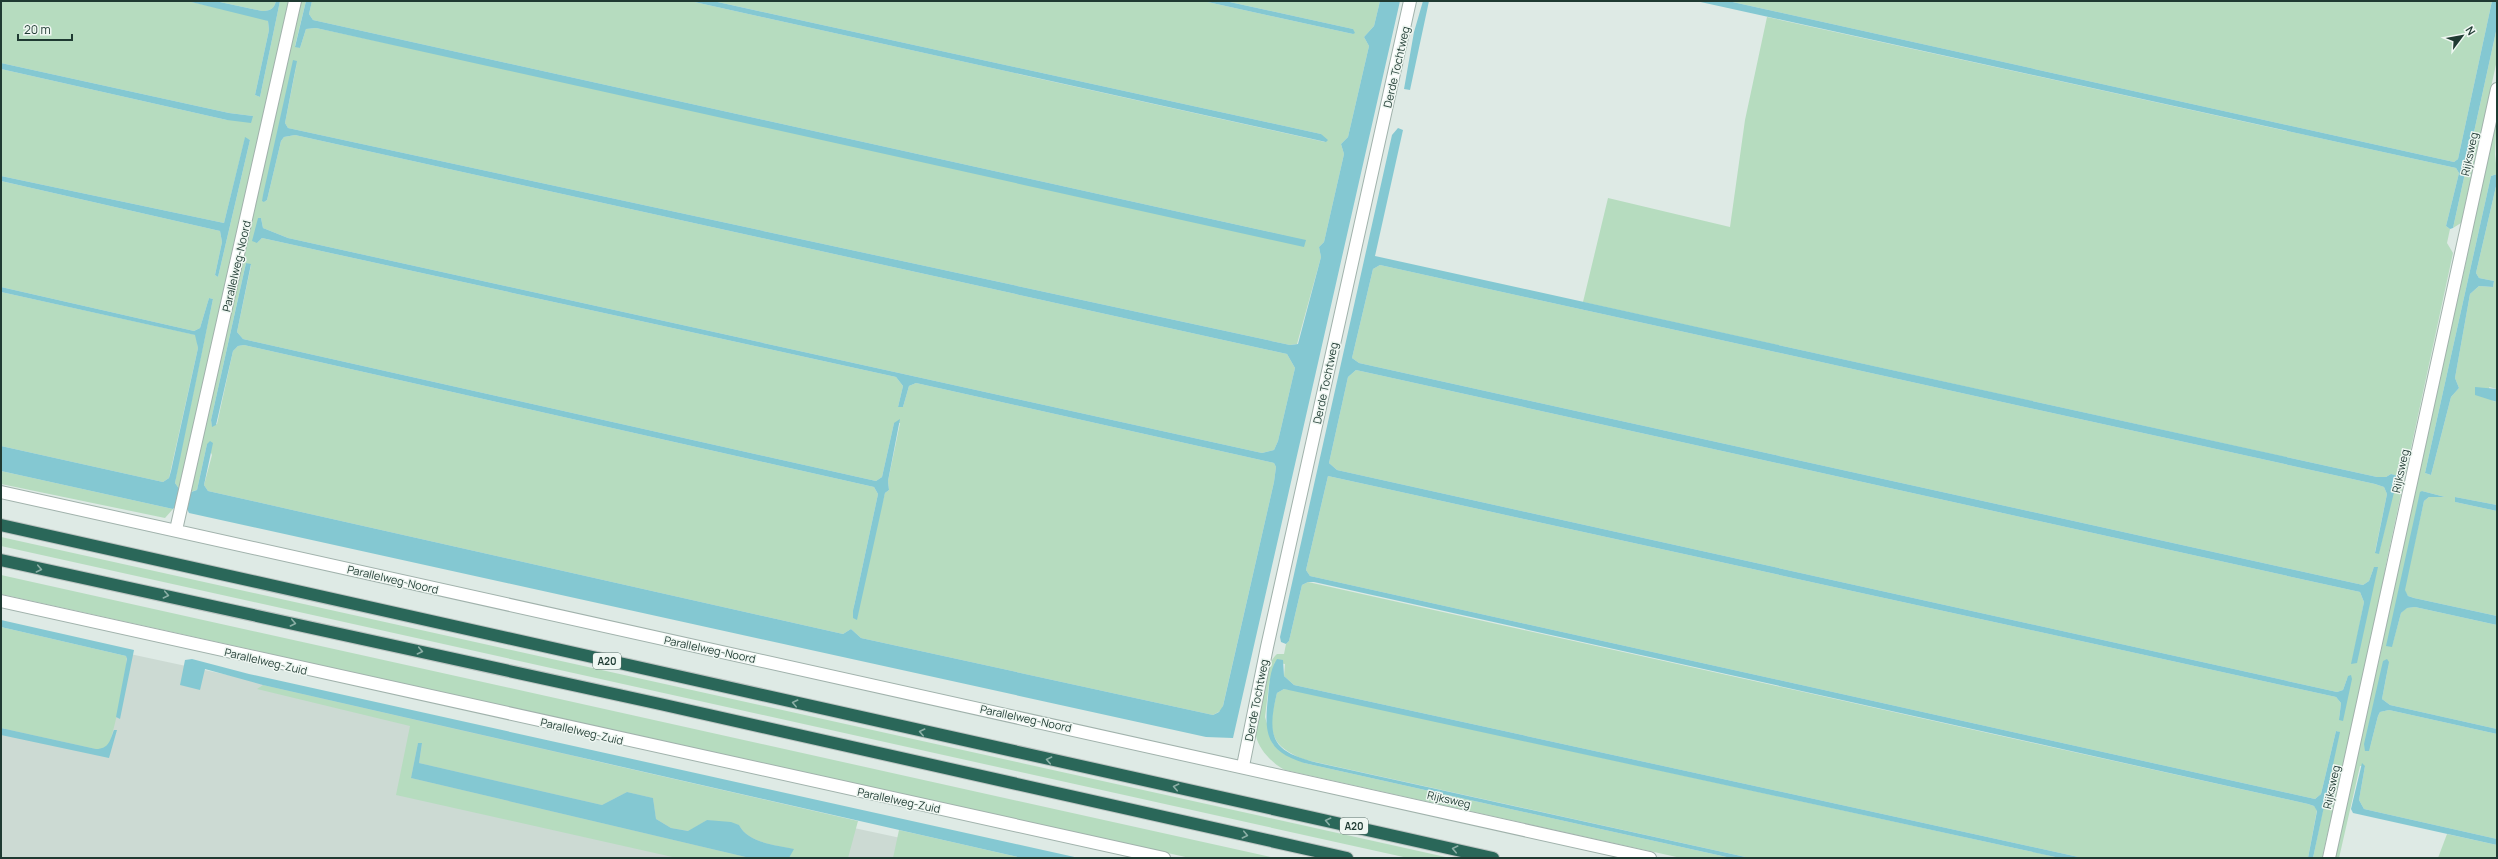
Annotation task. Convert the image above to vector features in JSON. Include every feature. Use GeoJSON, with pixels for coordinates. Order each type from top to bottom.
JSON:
{"type":"FeatureCollection","features":[{"type":"Feature","properties":{"kind":"highway","name":"A20"},"geometry":{"type":"LineString","coordinates":[[1,525],[1493,858]]}},
{"type":"Feature","properties":{"kind":"highway"},"geometry":{"type":"LineString","coordinates":[[1,560],[1347,858]]}},
{"type":"Feature","properties":{"kind":"street","name":"Parallelweg-Noord"},"geometry":{"type":"LineString","coordinates":[[178,526],[295,1]]}},
{"type":"Feature","properties":{"kind":"street","name":"Derde Tochtweg"},"geometry":{"type":"LineString","coordinates":[[1243,766],[1270,632],[1410,1]]}},
{"type":"Feature","properties":{"kind":"street","name":"Rijksweg"},"geometry":{"type":"LineString","coordinates":[[2328,858],[2497,89]]}},
{"type":"Feature","properties":{"kind":"street","name":"Parallelweg-Noord"},"geometry":{"type":"LineString","coordinates":[[1,492],[178,526],[1243,766]]}},
{"type":"Feature","properties":{"kind":"street","name":"Parallelweg-Zuid"},"geometry":{"type":"LineString","coordinates":[[1,601],[1164,858]]}},
{"type":"Feature","properties":{"kind":"street","name":"Rijksweg"},"geometry":{"type":"LineString","coordinates":[[1243,766],[1650,858]]}},
{"type":"Feature","properties":{"kind":"shaded area"},"geometry":{"type":"Polygon","coordinates":[[[130,654],[425,717],[840,825],[910,840],[906,858],[1,858],[1,732],[130,654]]]}},
{"type":"Feature","properties":{"kind":"green space"},"geometry":{"type":"Polygon","coordinates":[[[1,1],[187,1],[263,18],[268,21],[269,30],[255,95],[260,97],[280,1],[292,1],[180,490],[175,483],[213,299],[209,298],[200,328],[194,331],[1,287],[1,181],[220,231],[222,242],[215,275],[218,277],[250,140],[245,138],[224,223],[1,176],[1,69],[227,120],[253,116],[229,113],[1,63],[1,1]]]}},
{"type":"Feature","properties":{"kind":"green space"},"geometry":{"type":"Polygon","coordinates":[[[215,1],[276,1],[271,9],[262,11],[215,1]]]}},
{"type":"Feature","properties":{"kind":"green space"},"geometry":{"type":"Polygon","coordinates":[[[299,1],[306,1],[295,46],[300,48],[306,29],[316,28],[1306,240],[313,20],[309,14],[312,1],[690,1],[1325,142],[1321,134],[713,1],[1203,1],[1353,34],[1353,29],[1225,1],[1380,1],[1374,26],[1364,37],[1369,46],[1348,137],[1341,144],[1344,154],[1324,242],[1319,247],[1321,257],[1297,344],[1290,345],[288,128],[285,123],[297,62],[264,202],[267,200],[281,141],[284,137],[295,135],[1287,354],[1295,368],[1278,441],[1274,450],[1262,453],[288,238],[263,228],[261,218],[258,218],[257,243],[262,238],[896,377],[903,386],[898,407],[903,407],[909,386],[916,383],[1274,463],[1276,467],[1274,482],[1222,710],[1213,715],[861,638],[851,629],[843,634],[208,491],[204,485],[212,455],[207,444],[197,490],[189,492],[299,1]],[[246,263],[211,420],[212,426],[217,424],[233,351],[238,346],[244,345],[874,487],[878,494],[853,611],[885,493],[889,490],[888,481],[900,423],[894,423],[882,477],[876,481],[243,339],[237,332],[251,265],[246,263]]]}},
{"type":"Feature","properties":{"kind":"green space"},"geometry":{"type":"Polygon","coordinates":[[[1728,1],[2492,1],[2458,159],[2454,162],[1728,1]]]}},
{"type":"Feature","properties":{"kind":"green space"},"geometry":{"type":"Polygon","coordinates":[[[1767,17],[2456,168],[2459,173],[2446,226],[2450,229],[2447,243],[2453,253],[2386,564],[2380,602],[2322,858],[2313,858],[2339,732],[2336,731],[2321,794],[2315,799],[1310,576],[1306,570],[1328,476],[2336,697],[2341,703],[2339,720],[2348,676],[2343,690],[2337,692],[1337,470],[1329,463],[1348,377],[1356,370],[2360,592],[2364,602],[2352,663],[2374,567],[2369,581],[2363,585],[1359,363],[1352,358],[1373,269],[1380,265],[2375,484],[2384,487],[2387,494],[2375,552],[2379,553],[2397,476],[2391,474],[2386,477],[2377,477],[1583,302],[1608,198],[1730,227],[1745,120],[1767,17]]]}},
{"type":"Feature","properties":{"kind":"green space"},"geometry":{"type":"Polygon","coordinates":[[[2497,27],[2497,60],[2461,223],[2453,228],[2497,27]]]}},
{"type":"Feature","properties":{"kind":"green space"},"geometry":{"type":"Polygon","coordinates":[[[2497,111],[2495,154],[2497,174],[2491,176],[2425,473],[2431,475],[2451,397],[2459,388],[2455,378],[2470,294],[2479,286],[2493,287],[2494,281],[2479,278],[2476,273],[2497,182],[2497,389],[2489,387],[2493,401],[2497,402],[2497,505],[2455,497],[2455,502],[2497,511],[2497,616],[2414,598],[2408,596],[2404,590],[2424,501],[2429,497],[2445,497],[2422,491],[2392,646],[2401,613],[2406,608],[2415,607],[2497,625],[2497,729],[2390,705],[2382,699],[2389,662],[2369,751],[2378,716],[2380,712],[2389,710],[2497,734],[2497,839],[2364,809],[2359,800],[2365,766],[2360,766],[2339,858],[2333,858],[2382,647],[2391,593],[2465,267],[2497,111]]]}},
{"type":"Feature","properties":{"kind":"green space"},"geometry":{"type":"Polygon","coordinates":[[[1,292],[196,335],[198,348],[169,478],[163,482],[1,446],[1,292]]]}},
{"type":"Feature","properties":{"kind":"green space"},"geometry":{"type":"Polygon","coordinates":[[[1,471],[173,509],[165,518],[1,484],[1,471]]]}},
{"type":"Feature","properties":{"kind":"green space"},"geometry":{"type":"Polygon","coordinates":[[[1,537],[1450,858],[1408,858],[1,546],[1,537]]]}},
{"type":"Feature","properties":{"kind":"green space"},"geometry":{"type":"Polygon","coordinates":[[[1,575],[1275,858],[1190,858],[1,594],[1,575]]]}},
{"type":"Feature","properties":{"kind":"green space"},"geometry":{"type":"Polygon","coordinates":[[[1308,582],[2308,804],[2314,806],[2317,810],[2308,858],[2083,858],[1294,685],[1284,676],[1285,664],[1275,662],[1269,684],[1265,717],[1273,744],[1304,763],[1731,858],[1681,858],[1285,770],[1271,760],[1260,746],[1256,736],[1256,717],[1260,692],[1268,669],[1272,660],[1277,654],[1284,654],[1286,644],[1289,641],[1302,585],[1308,582]]]}},
{"type":"Feature","properties":{"kind":"green space"},"geometry":{"type":"Polygon","coordinates":[[[1,627],[126,656],[120,701],[108,746],[104,749],[96,749],[1,728],[1,627]]]}},
{"type":"Feature","properties":{"kind":"green space"},"geometry":{"type":"Polygon","coordinates":[[[263,685],[858,821],[848,858],[789,858],[793,849],[763,842],[749,836],[739,825],[707,820],[689,831],[671,828],[656,819],[653,798],[627,792],[602,805],[419,763],[422,744],[418,743],[411,778],[750,858],[677,858],[396,795],[410,726],[257,689],[263,685]]]}},
{"type":"Feature","properties":{"kind":"green space"},"geometry":{"type":"Polygon","coordinates":[[[1284,689],[2060,858],[1750,858],[1306,760],[1293,755],[1284,749],[1277,742],[1274,734],[1272,716],[1274,705],[1277,693],[1284,689]]]}},
{"type":"Feature","properties":{"kind":"green space"},"geometry":{"type":"Polygon","coordinates":[[[899,830],[1022,858],[893,858],[899,830]]]}},
{"type":"Feature","properties":{"kind":"green space"},"geometry":{"type":"Polygon","coordinates":[[[2447,834],[2497,845],[2497,858],[2438,858],[2447,834]]]}},
{"type":"Feature","properties":{"kind":"water"},"geometry":{"type":"Polygon","coordinates":[[[187,1],[215,1],[267,11],[274,6],[276,1],[280,1],[260,97],[255,95],[269,30],[268,21],[187,1]]]}},
{"type":"Feature","properties":{"kind":"water"},"geometry":{"type":"Polygon","coordinates":[[[306,1],[312,1],[309,14],[313,20],[1306,240],[1304,247],[316,28],[306,29],[300,48],[295,47],[306,1]]]}},
{"type":"Feature","properties":{"kind":"water"},"geometry":{"type":"Polygon","coordinates":[[[690,1],[713,1],[1321,134],[1328,140],[1326,142],[690,1]]]}},
{"type":"Feature","properties":{"kind":"water"},"geometry":{"type":"Polygon","coordinates":[[[1203,1],[1225,1],[1353,29],[1355,33],[1353,34],[1203,1]]]}},
{"type":"Feature","properties":{"kind":"water"},"geometry":{"type":"Polygon","coordinates":[[[1380,1],[1400,1],[1233,738],[1206,737],[189,513],[187,509],[176,505],[173,509],[1,471],[1,446],[163,482],[169,478],[171,471],[198,348],[195,335],[1,292],[1,287],[194,331],[200,328],[209,298],[213,299],[175,483],[180,490],[191,492],[197,490],[207,444],[210,441],[213,443],[204,485],[208,491],[843,634],[851,629],[861,638],[1213,715],[1219,712],[1223,706],[1274,482],[1276,467],[1274,463],[916,383],[909,386],[903,407],[898,407],[903,386],[896,377],[262,238],[257,243],[252,241],[258,218],[261,218],[263,228],[288,238],[1262,453],[1274,450],[1278,441],[1295,368],[1287,354],[295,135],[284,137],[281,141],[267,200],[264,202],[262,201],[263,195],[293,60],[297,61],[285,123],[288,128],[1290,345],[1298,344],[1321,257],[1319,247],[1324,242],[1344,154],[1341,144],[1348,137],[1369,46],[1364,37],[1374,26],[1380,1]]]}},
{"type":"Feature","properties":{"kind":"water"},"geometry":{"type":"Polygon","coordinates":[[[1423,1],[1429,1],[1410,90],[1404,89],[1414,32],[1423,1]]]}},
{"type":"Feature","properties":{"kind":"water"},"geometry":{"type":"Polygon","coordinates":[[[1696,1],[1728,1],[2454,162],[2458,159],[2492,1],[2497,1],[2497,27],[2453,228],[2450,229],[2446,226],[2459,173],[2456,168],[1696,1]]]}},
{"type":"Feature","properties":{"kind":"water"},"geometry":{"type":"Polygon","coordinates":[[[1,63],[229,113],[253,116],[251,123],[227,120],[1,69],[1,63]]]}},
{"type":"Feature","properties":{"kind":"water"},"geometry":{"type":"Polygon","coordinates":[[[1398,128],[1403,130],[1375,256],[2377,477],[2386,477],[2391,474],[2398,476],[2379,554],[2375,553],[2387,494],[2384,487],[2375,484],[1380,265],[1373,269],[1352,358],[1359,363],[2363,585],[2369,581],[2374,567],[2378,567],[2357,663],[2351,664],[2364,602],[2360,592],[1356,370],[1348,377],[1329,463],[1337,470],[2337,692],[2343,690],[2348,676],[2351,675],[2352,679],[2343,721],[2339,720],[2341,703],[2336,697],[1328,476],[1306,570],[1310,576],[2315,799],[2321,794],[2336,731],[2340,732],[2313,858],[2308,858],[2317,811],[2314,806],[2308,804],[1314,582],[1308,582],[1302,585],[1289,641],[1286,644],[1281,642],[1280,637],[1392,135],[1398,128]]]}},
{"type":"Feature","properties":{"kind":"water"},"geometry":{"type":"Polygon","coordinates":[[[245,137],[250,140],[218,277],[215,275],[222,242],[220,231],[1,181],[1,176],[224,223],[245,137]]]}},
{"type":"Feature","properties":{"kind":"water"},"geometry":{"type":"Polygon","coordinates":[[[2497,174],[2497,182],[2476,273],[2479,278],[2494,281],[2493,287],[2479,286],[2470,294],[2455,378],[2459,388],[2451,397],[2431,475],[2425,473],[2491,176],[2497,174]]]}},
{"type":"Feature","properties":{"kind":"water"},"geometry":{"type":"Polygon","coordinates":[[[246,263],[251,264],[237,332],[243,339],[876,481],[882,477],[894,423],[900,419],[888,481],[889,490],[885,493],[857,620],[853,618],[853,611],[878,494],[874,487],[244,345],[238,346],[233,351],[216,425],[212,427],[211,420],[246,263]]]}},
{"type":"Feature","properties":{"kind":"water"},"geometry":{"type":"Polygon","coordinates":[[[2475,387],[2497,389],[2497,402],[2475,395],[2475,387]]]}},
{"type":"Feature","properties":{"kind":"water"},"geometry":{"type":"Polygon","coordinates":[[[2422,491],[2445,497],[2429,497],[2424,501],[2405,590],[2408,596],[2497,616],[2497,625],[2415,607],[2407,608],[2401,613],[2392,647],[2386,646],[2420,492],[2422,491]]]}},
{"type":"Feature","properties":{"kind":"water"},"geometry":{"type":"Polygon","coordinates":[[[2455,497],[2497,505],[2497,511],[2455,502],[2455,497]]]}},
{"type":"Feature","properties":{"kind":"water"},"geometry":{"type":"Polygon","coordinates":[[[1,620],[134,650],[120,719],[116,717],[127,659],[126,656],[1,627],[1,620]]]}},
{"type":"Feature","properties":{"kind":"water"},"geometry":{"type":"Polygon","coordinates":[[[192,659],[249,674],[1079,858],[1022,858],[263,685],[205,669],[200,690],[180,685],[185,660],[192,659]]]}},
{"type":"Feature","properties":{"kind":"water"},"geometry":{"type":"Polygon","coordinates":[[[1277,659],[1283,660],[1284,676],[1294,685],[2083,858],[2060,858],[1284,689],[1277,693],[1272,723],[1274,734],[1278,743],[1284,750],[1307,760],[1750,858],[1731,858],[1304,763],[1282,753],[1275,747],[1270,739],[1267,721],[1269,682],[1271,672],[1277,659]]]}},
{"type":"Feature","properties":{"kind":"water"},"geometry":{"type":"Polygon","coordinates":[[[2387,659],[2389,662],[2382,699],[2390,705],[2497,729],[2497,734],[2389,710],[2380,712],[2369,751],[2365,751],[2364,744],[2383,661],[2387,659]]]}},
{"type":"Feature","properties":{"kind":"water"},"geometry":{"type":"Polygon","coordinates":[[[1,728],[96,749],[106,746],[114,730],[117,730],[109,758],[1,735],[1,728]]]}},
{"type":"Feature","properties":{"kind":"water"},"geometry":{"type":"Polygon","coordinates":[[[418,743],[422,743],[419,763],[602,805],[627,792],[653,798],[656,819],[671,828],[688,831],[707,820],[731,822],[739,825],[749,836],[763,842],[794,849],[789,858],[750,858],[411,778],[418,743]]]}},
{"type":"Feature","properties":{"kind":"water"},"geometry":{"type":"Polygon","coordinates":[[[2362,763],[2365,766],[2359,800],[2364,809],[2497,839],[2497,845],[2353,813],[2351,809],[2362,763]]]}}]}
